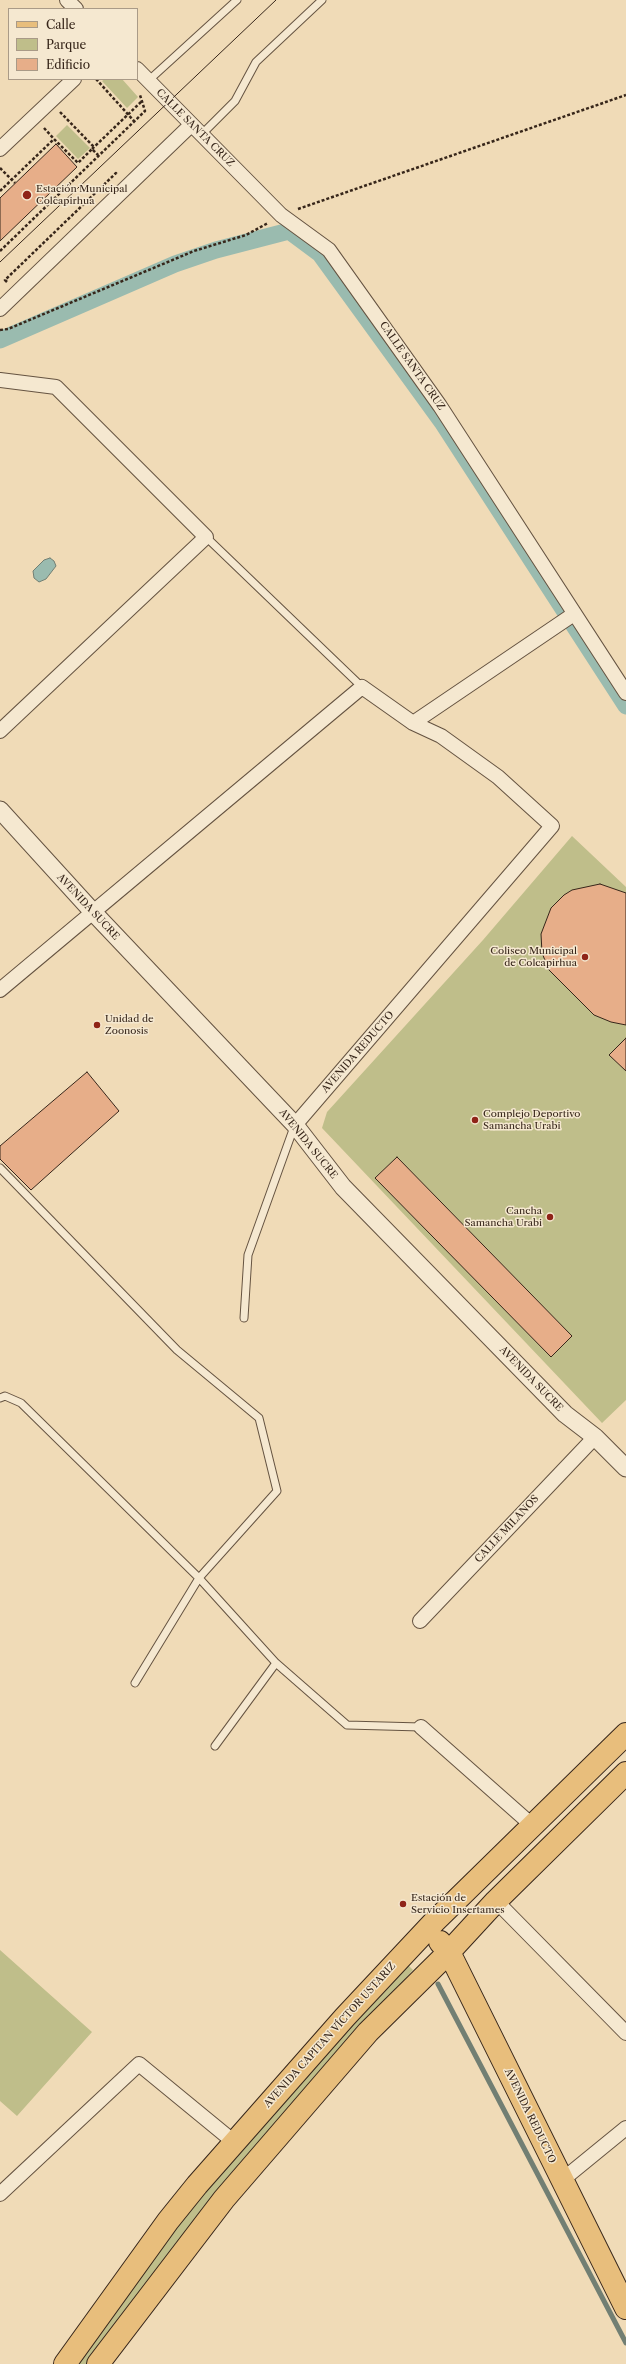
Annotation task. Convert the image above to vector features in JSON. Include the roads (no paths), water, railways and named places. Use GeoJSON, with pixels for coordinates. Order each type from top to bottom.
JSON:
{"type":"FeatureCollection","features":[{"type":"Feature","properties":{"kind":"main road","name":"AVENIDA CAPITAN VÍCTOR USTARIZ"},"geometry":{"type":"LineString","coordinates":[[65,2364],[168,2221],[234,2142],[345,2017],[428,1929],[626,1734]]}},
{"type":"Feature","properties":{"kind":"main road"},"geometry":{"type":"LineString","coordinates":[[98,2364],[145,2300],[229,2193],[368,2032],[449,1952],[496,1901],[626,1773]]}},
{"type":"Feature","properties":{"kind":"main road","name":"AVENIDA REDUCTO"},"geometry":{"type":"LineString","coordinates":[[428,1929],[449,1952],[561,2181],[626,2308]]}},
{"type":"Feature","properties":{"kind":"street"},"geometry":{"type":"LineString","coordinates":[[67,0],[75,8]]}},
{"type":"Feature","properties":{"kind":"street","name":"CALLE SANTA CRUZ"},"geometry":{"type":"LineString","coordinates":[[138,70],[281,215],[329,250],[440,406],[626,693]]}},
{"type":"Feature","properties":{"kind":"street"},"geometry":{"type":"LineString","coordinates":[[0,149],[73,80]]}},
{"type":"Feature","properties":{"kind":"street"},"geometry":{"type":"LineString","coordinates":[[0,309],[191,125]]}},
{"type":"Feature","properties":{"kind":"street"},"geometry":{"type":"LineString","coordinates":[[0,380],[56,387],[206,537],[0,732]]}},
{"type":"Feature","properties":{"kind":"street"},"geometry":{"type":"LineString","coordinates":[[0,990],[92,911],[362,687],[413,723],[574,614]]}},
{"type":"Feature","properties":{"kind":"street","name":"AVENIDA REDUCTO"},"geometry":{"type":"LineString","coordinates":[[295,1125],[552,826],[498,777],[441,736],[413,723]]}},
{"type":"Feature","properties":{"kind":"street","name":"AVENIDA SUCRE"},"geometry":{"type":"LineString","coordinates":[[0,810],[92,911],[295,1125],[343,1187],[566,1414],[595,1437],[626,1468]]}},
{"type":"Feature","properties":{"kind":"street","name":"CALLE MILANOS"},"geometry":{"type":"LineString","coordinates":[[420,1622],[595,1437]]}},
{"type":"Feature","properties":{"kind":"street"},"geometry":{"type":"LineString","coordinates":[[422,1727],[534,1826]]}},
{"type":"Feature","properties":{"kind":"street"},"geometry":{"type":"LineString","coordinates":[[496,1901],[626,2033]]}},
{"type":"Feature","properties":{"kind":"street"},"geometry":{"type":"LineString","coordinates":[[0,2194],[139,2064],[234,2142]]}},
{"type":"Feature","properties":{"kind":"street"},"geometry":{"type":"LineString","coordinates":[[561,2181],[626,2128]]}},
{"type":"Feature","properties":{"kind":"lane"},"geometry":{"type":"LineString","coordinates":[[148,81],[237,0]]}},
{"type":"Feature","properties":{"kind":"lane"},"geometry":{"type":"LineString","coordinates":[[201,135],[235,101],[256,62],[322,0]]}},
{"type":"Feature","properties":{"kind":"lane"},"geometry":{"type":"LineString","coordinates":[[206,537],[362,687]]}},
{"type":"Feature","properties":{"kind":"lane","name":"AVENIDA REDUCTO"},"geometry":{"type":"LineString","coordinates":[[244,1318],[248,1256],[295,1125]]}},
{"type":"Feature","properties":{"kind":"lane"},"geometry":{"type":"LineString","coordinates":[[0,1168],[177,1350],[259,1418],[277,1491],[199,1578],[135,1683]]}},
{"type":"Feature","properties":{"kind":"lane"},"geometry":{"type":"LineString","coordinates":[[0,1398],[5,1396],[21,1402],[199,1578],[276,1663],[347,1725],[422,1727]]}},
{"type":"Feature","properties":{"kind":"lane"},"geometry":{"type":"LineString","coordinates":[[215,1746],[276,1663]]}},
{"type":"Feature","properties":{"kind":"water"},"geometry":{"type":"Polygon","coordinates":[[[50,558],[54,561],[56,566],[46,579],[39,582],[34,578],[33,571],[44,560],[50,558]]]}},
{"type":"Feature","properties":{"kind":"waterway"},"geometry":{"type":"LineString","coordinates":[[0,340],[175,264],[216,250],[289,231],[320,254],[442,422],[626,706]]}},
{"type":"Feature","properties":{"kind":"waterway"},"geometry":{"type":"LineString","coordinates":[[438,1984],[626,2343]]}},
{"type":"Feature","properties":{"kind":"tram line"},"geometry":{"type":"LineString","coordinates":[[0,262],[276,0]]}},
{"type":"Feature","properties":{"kind":"place","name":"Estación Municipal Colcapirhua"},"geometry":{"type":"Point","coordinates":[27,195]}},
{"type":"Feature","properties":{"kind":"place","name":"Coliseo Municipal de Colcapirhua"},"geometry":{"type":"Point","coordinates":[585,957]}},
{"type":"Feature","properties":{"kind":"place","name":"Unidad de Zoonosis"},"geometry":{"type":"Point","coordinates":[97,1025]}},
{"type":"Feature","properties":{"kind":"place","name":"Complejo Deportivo Samancha Urabi"},"geometry":{"type":"Point","coordinates":[475,1120]}},
{"type":"Feature","properties":{"kind":"place","name":"Cancha Samancha Urabi"},"geometry":{"type":"Point","coordinates":[550,1217]}},
{"type":"Feature","properties":{"kind":"place","name":"Estación de Servicio Insertames"},"geometry":{"type":"Point","coordinates":[403,1904]}}]}
